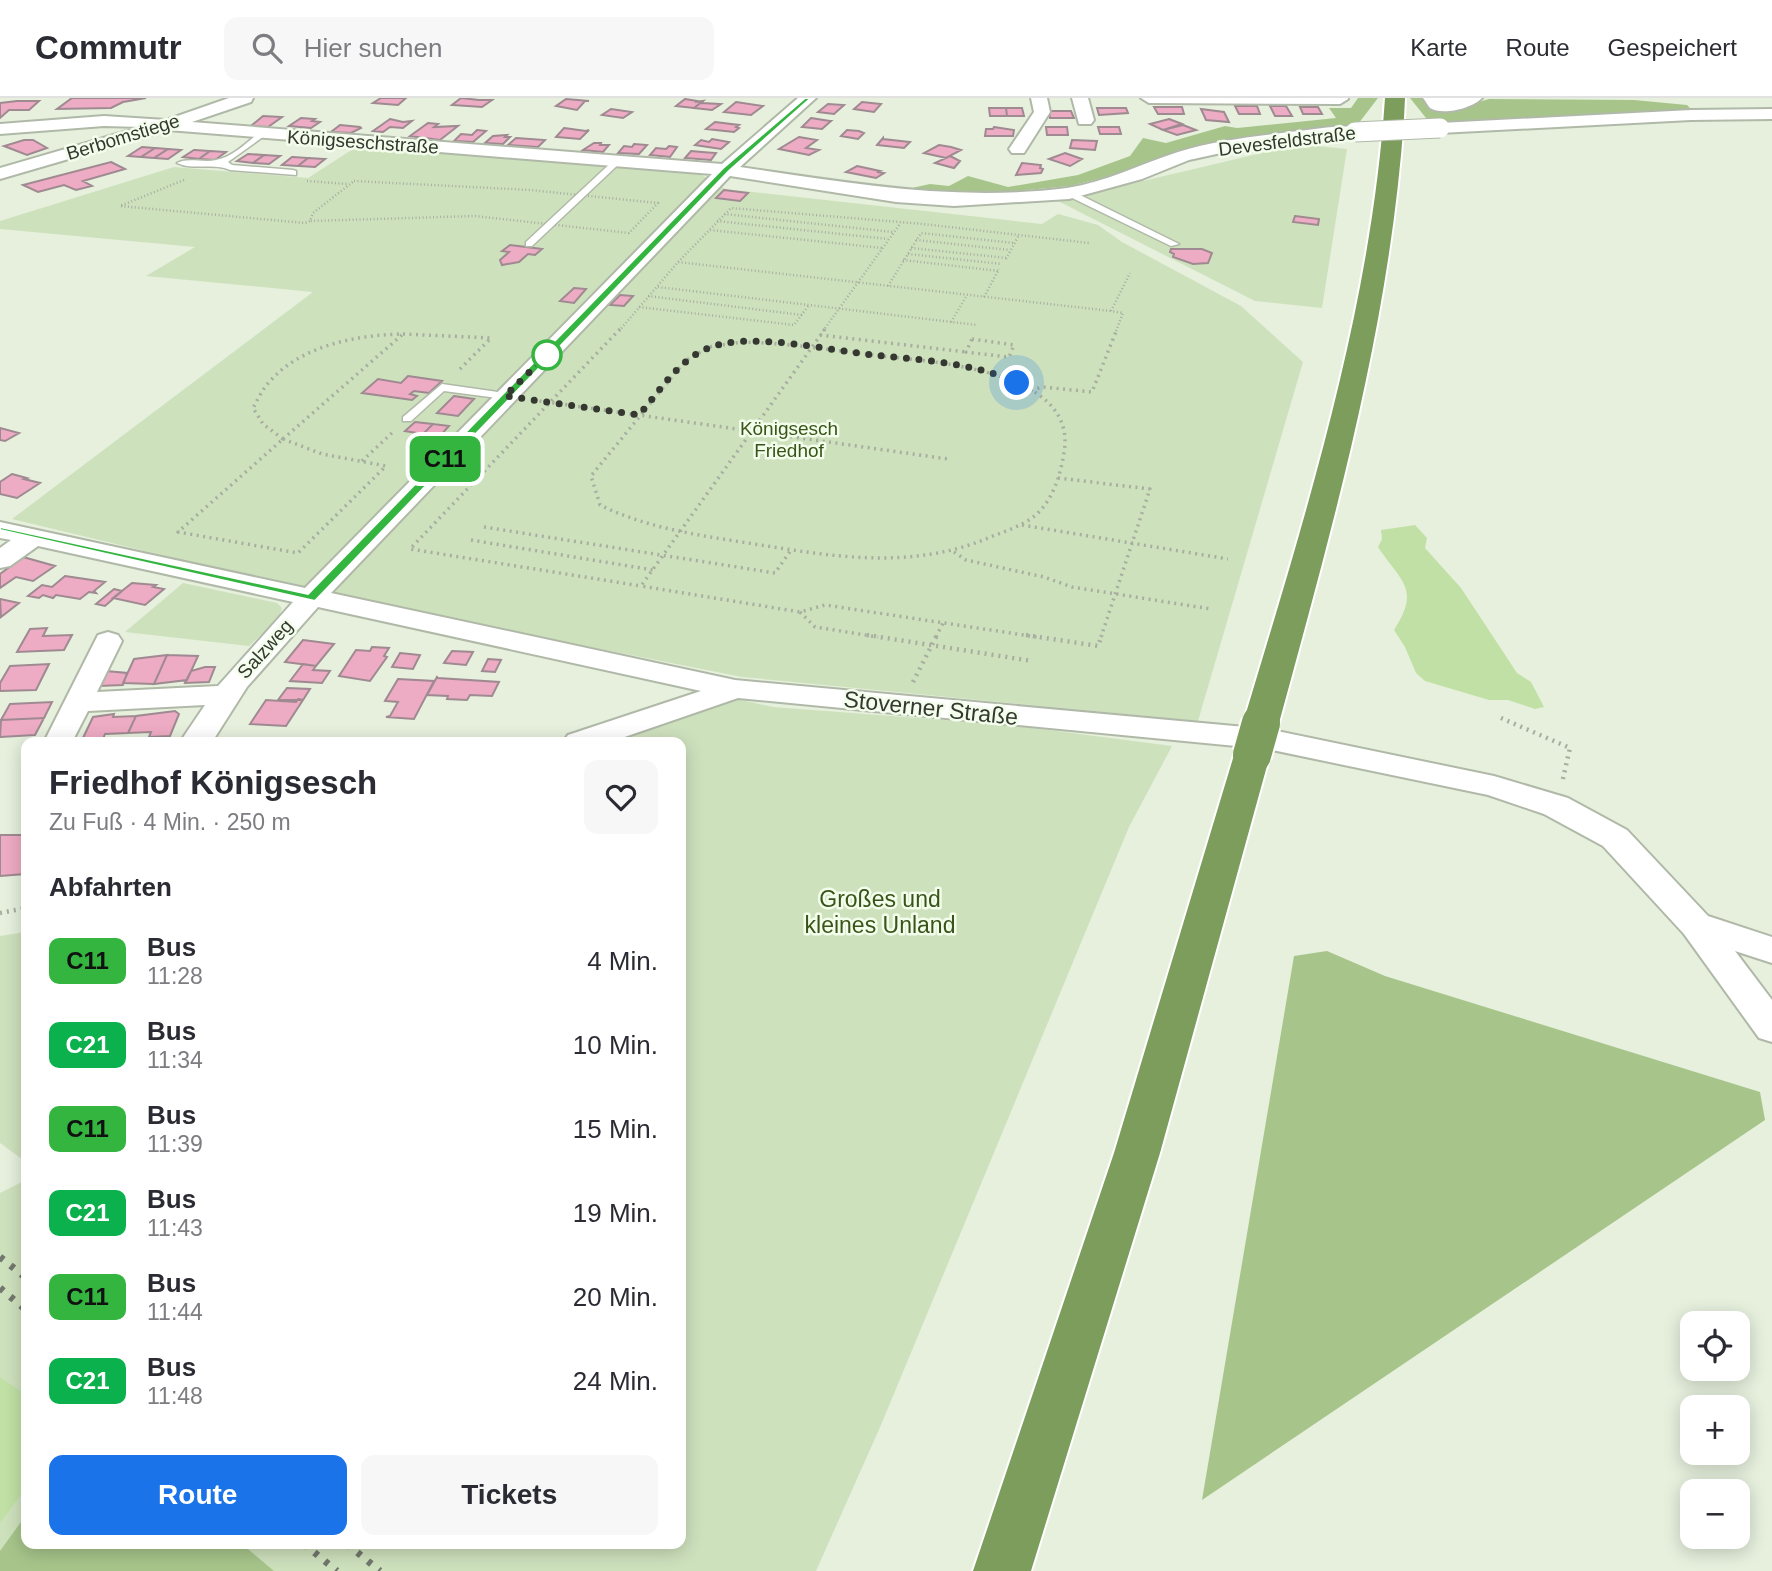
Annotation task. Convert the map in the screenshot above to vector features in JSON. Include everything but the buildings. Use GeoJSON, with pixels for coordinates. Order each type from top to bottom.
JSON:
{"type":"FeatureCollection","features":[{"type":"Feature","properties":{"kind":"highway"},"geometry":{"type":"LineString","coordinates":[[1002,1571],[1137,1153],[1329,485],[1364,327],[1387,187],[1395,98]]}},
{"type":"Feature","properties":{"kind":"street","name":"Berbomstiege"},"geometry":{"type":"LineString","coordinates":[[0,174],[167,125],[245,98]]}},
{"type":"Feature","properties":{"kind":"street","name":"Salzweg"},"geometry":{"type":"LineString","coordinates":[[199,737],[236,682],[311,598],[726,170],[808,98]]}},
{"type":"Feature","properties":{"kind":"street"},"geometry":{"type":"LineString","coordinates":[[1018,149],[1042,112],[1039,98]]}},
{"type":"Feature","properties":{"kind":"street"},"geometry":{"type":"LineString","coordinates":[[1080,98],[1085,120]]}},
{"type":"Feature","properties":{"kind":"street"},"geometry":{"type":"LineString","coordinates":[[1431,98],[1437,105],[1468,103],[1474,98]]}},
{"type":"Feature","properties":{"kind":"street"},"geometry":{"type":"LineString","coordinates":[[1140,101],[1340,99]]}},
{"type":"Feature","properties":{"kind":"street"},"geometry":{"type":"LineString","coordinates":[[1668,99],[1736,107]]}},
{"type":"Feature","properties":{"kind":"street","name":"Devesfeldstraße"},"geometry":{"type":"LineString","coordinates":[[726,170],[896,197],[954,200],[1069,193],[1136,175],[1184,156],[1244,143],[1307,135],[1691,115],[1772,114]]}},
{"type":"Feature","properties":{"kind":"street","name":"Königseschstraße"},"geometry":{"type":"LineString","coordinates":[[0,129],[104,121],[726,170]]}},
{"type":"Feature","properties":{"kind":"street","name":"Stoverner Straße"},"geometry":{"type":"LineString","coordinates":[[0,530],[734,689],[1267,739],[1494,786],[1556,806],[1615,838],[1696,925],[1772,1028]]}},
{"type":"Feature","properties":{"kind":"street"},"geometry":{"type":"LineString","coordinates":[[0,560],[32,538]]}},
{"type":"Feature","properties":{"kind":"street"},"geometry":{"type":"LineString","coordinates":[[60,737],[108,641]]}},
{"type":"Feature","properties":{"kind":"street"},"geometry":{"type":"LineString","coordinates":[[594,737],[734,689]]}},
{"type":"Feature","properties":{"kind":"street","name":"Salzweg"},"geometry":{"type":"LineString","coordinates":[[77,702],[227,695]]}},
{"type":"Feature","properties":{"kind":"street"},"geometry":{"type":"LineString","coordinates":[[1696,925],[1772,950]]}},
{"type":"Feature","properties":{"kind":"lane"},"geometry":{"type":"LineString","coordinates":[[181,163],[224,163],[263,134]]}},
{"type":"Feature","properties":{"kind":"lane"},"geometry":{"type":"LineString","coordinates":[[528,244],[618,161]]}},
{"type":"Feature","properties":{"kind":"lane"},"geometry":{"type":"LineString","coordinates":[[224,163],[230,167],[295,176]]}},
{"type":"Feature","properties":{"kind":"lane"},"geometry":{"type":"LineString","coordinates":[[1069,193],[1174,244]]}},
{"type":"Feature","properties":{"kind":"lane"},"geometry":{"type":"LineString","coordinates":[[407,419],[442,387],[505,396]]}},
{"type":"Feature","properties":{"kind":"path"},"geometry":{"type":"LineString","coordinates":[[295,176],[348,184]]}},
{"type":"Feature","properties":{"kind":"path"},"geometry":{"type":"LineString","coordinates":[[186,180],[120,206],[305,223],[475,216],[629,233],[658,203],[530,190],[354,181],[313,213],[310,221]]}},
{"type":"Feature","properties":{"kind":"path"},"geometry":{"type":"LineString","coordinates":[[1058,478],[1150,488],[1098,646],[825,605],[800,612],[410,549],[731,208],[1089,243]]}},
{"type":"Feature","properties":{"kind":"path"},"geometry":{"type":"LineString","coordinates":[[724,215],[894,232]]}},
{"type":"Feature","properties":{"kind":"path"},"geometry":{"type":"LineString","coordinates":[[717,221],[888,239]]}},
{"type":"Feature","properties":{"kind":"path"},"geometry":{"type":"LineString","coordinates":[[641,586],[900,223]]}},
{"type":"Feature","properties":{"kind":"path"},"geometry":{"type":"LineString","coordinates":[[813,240],[825,225]]}},
{"type":"Feature","properties":{"kind":"path"},"geometry":{"type":"LineString","coordinates":[[709,230],[882,248]]}},
{"type":"Feature","properties":{"kind":"path"},"geometry":{"type":"LineString","coordinates":[[888,286],[921,233],[1014,243]]}},
{"type":"Feature","properties":{"kind":"path"},"geometry":{"type":"LineString","coordinates":[[984,297],[1019,235]]}},
{"type":"Feature","properties":{"kind":"path"},"geometry":{"type":"LineString","coordinates":[[916,240],[1010,250]]}},
{"type":"Feature","properties":{"kind":"path"},"geometry":{"type":"LineString","coordinates":[[911,248],[1007,258]]}},
{"type":"Feature","properties":{"kind":"path"},"geometry":{"type":"LineString","coordinates":[[908,254],[1002,264]]}},
{"type":"Feature","properties":{"kind":"path"},"geometry":{"type":"LineString","coordinates":[[904,260],[999,271]]}},
{"type":"Feature","properties":{"kind":"path"},"geometry":{"type":"LineString","coordinates":[[678,262],[1123,313],[1092,392],[1043,387],[1031,391]]}},
{"type":"Feature","properties":{"kind":"path"},"geometry":{"type":"LineString","coordinates":[[1111,311],[1130,273]]}},
{"type":"Feature","properties":{"kind":"path"},"geometry":{"type":"LineString","coordinates":[[657,287],[977,325]]}},
{"type":"Feature","properties":{"kind":"path"},"geometry":{"type":"LineString","coordinates":[[951,321],[967,295]]}},
{"type":"Feature","properties":{"kind":"path"},"geometry":{"type":"LineString","coordinates":[[649,296],[802,315]]}},
{"type":"Feature","properties":{"kind":"path"},"geometry":{"type":"LineString","coordinates":[[639,307],[794,326],[810,304]]}},
{"type":"Feature","properties":{"kind":"path"},"geometry":{"type":"LineString","coordinates":[[404,333],[283,439],[178,532],[298,553],[386,466],[298,446],[283,439],[264,425],[253,408],[260,390],[276,372],[305,355],[339,342],[404,333],[446,332],[491,338],[442,387]]}},
{"type":"Feature","properties":{"kind":"path"},"geometry":{"type":"LineString","coordinates":[[819,335],[1009,357],[1014,345],[971,340],[966,352]]}},
{"type":"Feature","properties":{"kind":"path"},"geometry":{"type":"LineString","coordinates":[[742,342],[811,346],[954,365],[1002,376],[1031,391],[1060,416],[1068,438],[1049,503],[1033,519],[954,552],[860,560],[682,532],[627,520],[600,505],[591,476],[685,361],[709,347],[742,342]]}},
{"type":"Feature","properties":{"kind":"path"},"geometry":{"type":"LineString","coordinates":[[505,396],[948,460]]}},
{"type":"Feature","properties":{"kind":"path"},"geometry":{"type":"LineString","coordinates":[[362,462],[407,419]]}},
{"type":"Feature","properties":{"kind":"path"},"geometry":{"type":"LineString","coordinates":[[1021,525],[1228,559]]}},
{"type":"Feature","properties":{"kind":"path"},"geometry":{"type":"LineString","coordinates":[[484,527],[775,573],[791,550]]}},
{"type":"Feature","properties":{"kind":"path"},"geometry":{"type":"LineString","coordinates":[[471,541],[653,570]]}},
{"type":"Feature","properties":{"kind":"path"},"geometry":{"type":"LineString","coordinates":[[954,552],[976,563],[1044,577],[1072,587],[1210,609]]}},
{"type":"Feature","properties":{"kind":"path"},"geometry":{"type":"LineString","coordinates":[[800,612],[815,627],[1032,661]]}},
{"type":"Feature","properties":{"kind":"path"},"geometry":{"type":"LineString","coordinates":[[913,682],[943,623]]}},
{"type":"Feature","properties":{"kind":"path"},"geometry":{"type":"LineString","coordinates":[[1501,718],[1570,748],[1556,806]]}},
{"type":"Feature","properties":{"kind":"path"},"geometry":{"type":"LineString","coordinates":[[0,913],[21,909]]}},
{"type":"Feature","properties":{"kind":"green space"},"geometry":{"type":"Polygon","coordinates":[[[1316,146],[1347,149],[1322,308],[1255,301],[1058,201],[1266,152],[1316,146]]]}},
{"type":"Feature","properties":{"kind":"green space","name":"Königsesch Friedhof"},"geometry":{"type":"Polygon","coordinates":[[[356,147],[697,172],[725,189],[1042,224],[1058,214],[1098,225],[1122,242],[1241,306],[1303,362],[1198,721],[742,677],[327,595],[12,519],[313,292],[146,276],[195,247],[0,229],[0,221],[174,167],[308,178],[356,147]]]}},
{"type":"Feature","properties":{"kind":"green space"},"geometry":{"type":"Polygon","coordinates":[[[183,583],[277,603],[282,608],[278,619],[249,646],[125,632],[183,583]]]}},
{"type":"Feature","properties":{"kind":"green space","name":"Großes und kleines Unland"},"geometry":{"type":"Polygon","coordinates":[[[718,695],[773,707],[1010,725],[1172,746],[1129,827],[881,1425],[816,1571],[0,1571],[0,1193],[21,1182],[21,1549],[686,1549],[686,737],[600,737],[718,695]]]}},
{"type":"Feature","properties":{"kind":"green space"},"geometry":{"type":"Polygon","coordinates":[[[21,933],[21,1158],[0,1143],[0,936],[21,933]]]}},
{"type":"Feature","properties":{"kind":"shaded area"},"geometry":{"type":"Polygon","coordinates":[[[1358,98],[1378,98],[1355,128],[1235,138],[1180,151],[1135,170],[1070,186],[984,194],[903,190],[930,184],[949,186],[968,176],[1008,187],[1078,175],[1130,156],[1143,138],[1166,143],[1225,126],[1237,128],[1336,118],[1329,108],[1351,108],[1358,98]]]}},
{"type":"Feature","properties":{"kind":"shaded area"},"geometry":{"type":"Polygon","coordinates":[[[1410,98],[1422,98],[1433,107],[1461,107],[1489,99],[1634,100],[1687,105],[1692,110],[1430,123],[1410,98]]]}},
{"type":"Feature","properties":{"kind":"shaded area"},"geometry":{"type":"Polygon","coordinates":[[[1415,525],[1427,538],[1425,548],[1461,588],[1517,673],[1531,682],[1544,707],[1535,709],[1508,700],[1489,700],[1425,681],[1416,673],[1394,630],[1406,604],[1405,586],[1378,547],[1382,539],[1381,530],[1415,525]]]}},
{"type":"Feature","properties":{"kind":"shaded area"},"geometry":{"type":"Polygon","coordinates":[[[1327,951],[1385,976],[1760,1092],[1765,1120],[1202,1500],[1294,956],[1327,951]]]}},
{"type":"Feature","properties":{"kind":"shaded area"},"geometry":{"type":"Polygon","coordinates":[[[0,1377],[21,1392],[21,1495],[0,1523],[0,1377]]]}},
{"type":"Feature","properties":{"kind":"shaded area"},"geometry":{"type":"Polygon","coordinates":[[[21,1522],[21,1549],[248,1549],[274,1571],[0,1571],[0,1551],[21,1522]]]}},
{"type":"Feature","properties":{"kind":"railway"},"geometry":{"type":"LineString","coordinates":[[0,1257],[21,1274]]}},
{"type":"Feature","properties":{"kind":"railway"},"geometry":{"type":"LineString","coordinates":[[0,1288],[21,1306]]}},
{"type":"Feature","properties":{"kind":"railway"},"geometry":{"type":"LineString","coordinates":[[310,1549],[337,1571]]}},
{"type":"Feature","properties":{"kind":"railway"},"geometry":{"type":"LineString","coordinates":[[353,1549],[380,1571]]}},
{"type":"Feature","properties":{"kind":"bus line","name":"C11"},"geometry":{"type":"LineString","coordinates":[[0,530],[311,598],[726,170],[808,98]]}},
{"type":"Feature","properties":{"kind":"route"},"geometry":{"type":"LineString","coordinates":[[547,355],[505,396],[639,415],[685,361],[709,347],[742,342],[781,342],[954,365],[1002,376],[1017,383]]}}]}
